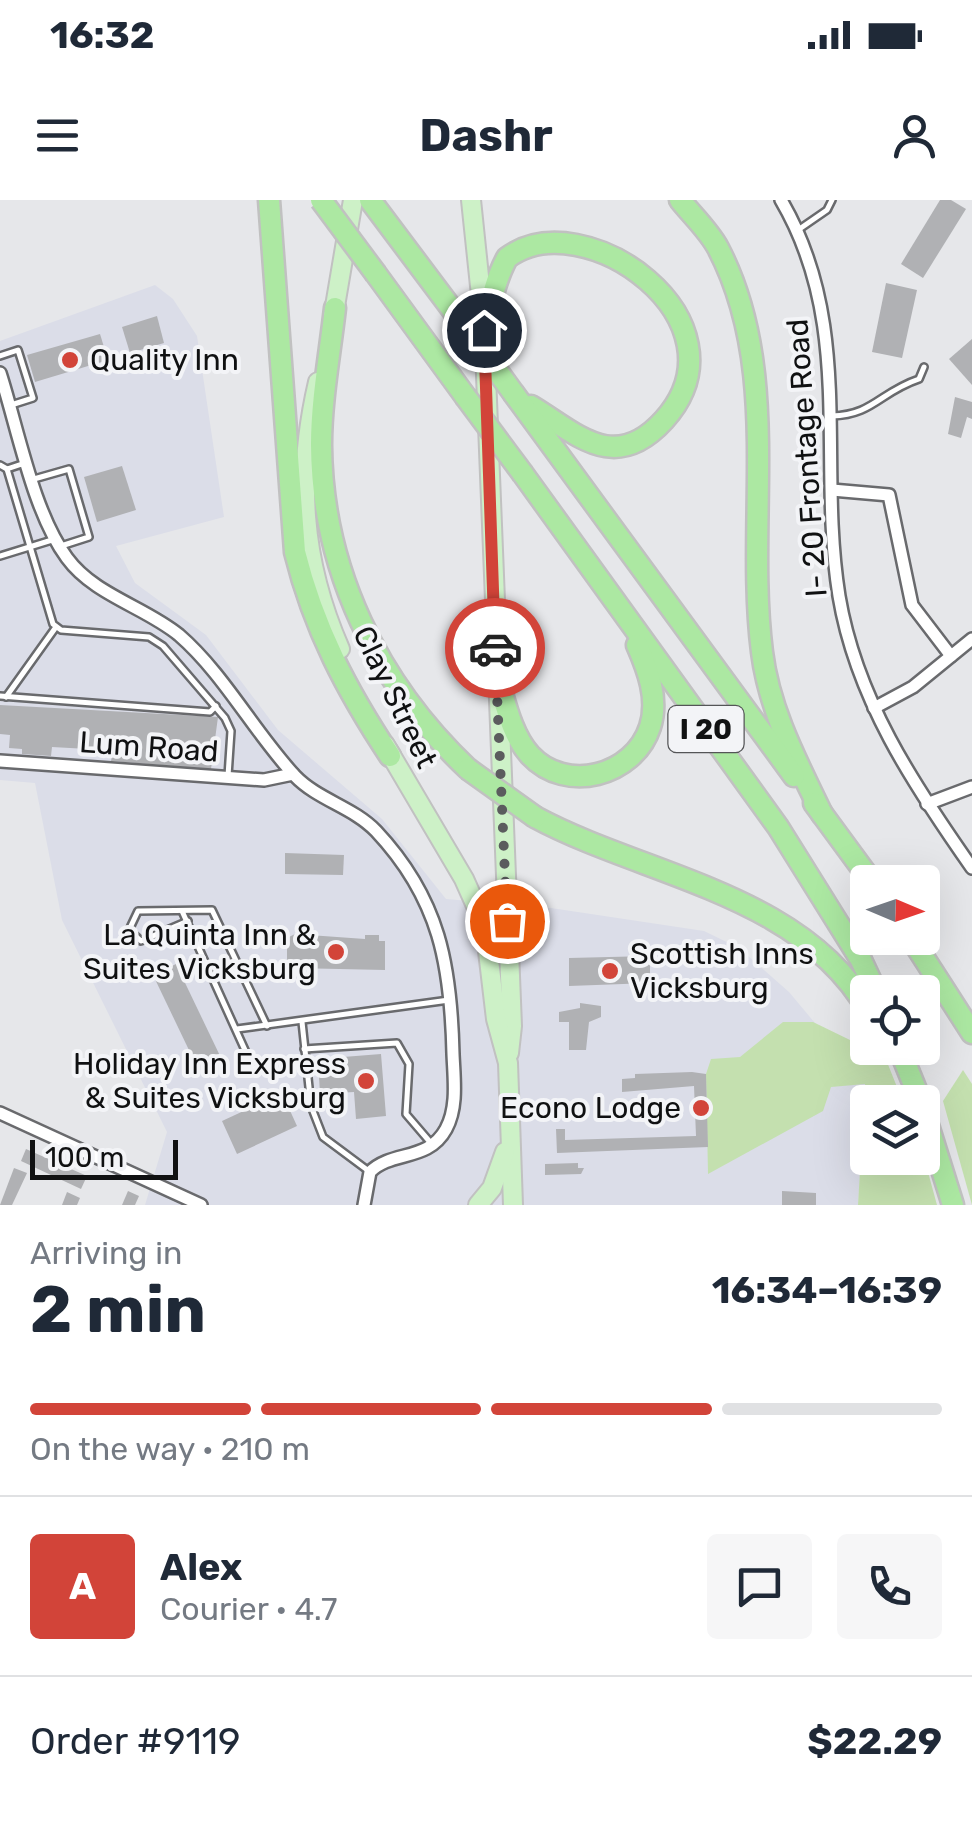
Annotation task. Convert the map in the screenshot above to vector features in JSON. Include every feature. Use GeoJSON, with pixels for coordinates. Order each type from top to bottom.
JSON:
{"type":"FeatureCollection","features":[{"type":"Feature","properties":{"kind":"highway"},"geometry":{"type":"LineString","coordinates":[[270,200],[295,552],[306,598],[336,670],[390,756]]}},
{"type":"Feature","properties":{"kind":"highway","name":"I 20"},"geometry":{"type":"LineString","coordinates":[[321,200],[778,827],[869,975]]}},
{"type":"Feature","properties":{"kind":"highway","name":"I 20"},"geometry":{"type":"LineString","coordinates":[[370,200],[860,865]]}},
{"type":"Feature","properties":{"kind":"highway"},"geometry":{"type":"LineString","coordinates":[[680,200],[717,246],[743,315],[756,386],[762,654],[781,726],[822,814]]}},
{"type":"Feature","properties":{"kind":"highway"},"geometry":{"type":"LineString","coordinates":[[484,330],[506,260],[530,226]]}},
{"type":"Feature","properties":{"kind":"highway"},"geometry":{"type":"LineString","coordinates":[[515,396],[591,444],[623,445],[662,422],[682,384],[686,328],[675,287],[655,256]]}},
{"type":"Feature","properties":{"kind":"highway"},"geometry":{"type":"LineString","coordinates":[[335,308],[322,444],[334,548],[346,588],[382,666],[423,722],[468,769],[535,817],[574,838],[704,888],[773,921],[825,961],[850,989]]}},
{"type":"Feature","properties":{"kind":"highway"},"geometry":{"type":"LineString","coordinates":[[495,670],[520,741],[536,760],[564,774],[610,771],[643,742],[654,707],[644,662],[624,615]]}},
{"type":"Feature","properties":{"kind":"highway"},"geometry":{"type":"LineString","coordinates":[[922,955],[972,1033]]}},
{"type":"Feature","properties":{"kind":"highway"},"geometry":{"type":"LineString","coordinates":[[904,1065],[910,1073]]}},
{"type":"Feature","properties":{"kind":"highway"},"geometry":{"type":"LineString","coordinates":[[906,1065],[915,1085]]}},
{"type":"Feature","properties":{"kind":"highway"},"geometry":{"type":"LineString","coordinates":[[940,1161],[954,1205]]}},
{"type":"Feature","properties":{"kind":"main road","name":"Clay Street"},"geometry":{"type":"LineString","coordinates":[[352,200],[335,308],[305,444],[303,514],[318,596],[390,756],[478,906],[490,946],[496,1020],[508,1063],[512,1205]]}},
{"type":"Feature","properties":{"kind":"main road"},"geometry":{"type":"LineString","coordinates":[[471,200],[484,330],[512,1026],[508,1063]]}},
{"type":"Feature","properties":{"kind":"main road"},"geometry":{"type":"LineString","coordinates":[[478,1205],[496,1178],[510,1132]]}},
{"type":"Feature","properties":{"kind":"street","name":"I- 20 Frontage Road"},"geometry":{"type":"LineString","coordinates":[[780,200],[796,231],[825,314],[832,490],[843,613],[874,708],[927,804],[972,868]]}},
{"type":"Feature","properties":{"kind":"street"},"geometry":{"type":"LineString","coordinates":[[0,373],[57,543],[78,571],[163,622],[188,644],[293,774],[322,799],[367,823],[392,850],[438,928],[452,999],[454,1103],[444,1133],[433,1145],[414,1156],[381,1164],[370,1172],[364,1205]]}},
{"type":"Feature","properties":{"kind":"street"},"geometry":{"type":"LineString","coordinates":[[832,490],[889,494],[912,604],[951,656]]}},
{"type":"Feature","properties":{"kind":"street"},"geometry":{"type":"LineString","coordinates":[[874,708],[913,687],[972,640]]}},
{"type":"Feature","properties":{"kind":"street","name":"Lum Road"},"geometry":{"type":"LineString","coordinates":[[0,761],[264,780],[293,774]]}},
{"type":"Feature","properties":{"kind":"street"},"geometry":{"type":"LineString","coordinates":[[927,804],[972,787]]}},
{"type":"Feature","properties":{"kind":"street"},"geometry":{"type":"LineString","coordinates":[[0,1113],[201,1205]]}},
{"type":"Feature","properties":{"kind":"lane"},"geometry":{"type":"LineString","coordinates":[[796,231],[827,210],[832,200]]}},
{"type":"Feature","properties":{"kind":"lane"},"geometry":{"type":"LineString","coordinates":[[0,356],[18,350],[33,398],[10,406]]}},
{"type":"Feature","properties":{"kind":"lane"},"geometry":{"type":"LineString","coordinates":[[830,416],[861,413],[891,388],[919,379],[924,367]]}},
{"type":"Feature","properties":{"kind":"lane"},"geometry":{"type":"LineString","coordinates":[[28,462],[4,467],[56,626]]}},
{"type":"Feature","properties":{"kind":"lane"},"geometry":{"type":"LineString","coordinates":[[0,556],[89,537],[69,469],[34,479]]}},
{"type":"Feature","properties":{"kind":"lane"},"geometry":{"type":"LineString","coordinates":[[56,626],[149,637],[216,706],[231,731],[228,778]]}},
{"type":"Feature","properties":{"kind":"lane"},"geometry":{"type":"LineString","coordinates":[[3,697],[56,626]]}},
{"type":"Feature","properties":{"kind":"lane"},"geometry":{"type":"LineString","coordinates":[[3,697],[210,712],[216,706]]}},
{"type":"Feature","properties":{"kind":"lane"},"geometry":{"type":"LineString","coordinates":[[188,921],[141,941],[129,930],[138,911],[212,910],[218,914],[267,1026]]}},
{"type":"Feature","properties":{"kind":"lane"},"geometry":{"type":"LineString","coordinates":[[182,911],[254,1070]]}},
{"type":"Feature","properties":{"kind":"lane"},"geometry":{"type":"LineString","coordinates":[[238,1029],[452,999]]}},
{"type":"Feature","properties":{"kind":"lane"},"geometry":{"type":"LineString","coordinates":[[302,1022],[311,1106],[323,1137],[370,1172]]}},
{"type":"Feature","properties":{"kind":"lane"},"geometry":{"type":"LineString","coordinates":[[304,1049],[398,1043],[408,1064],[406,1114],[433,1145]]}},
{"type":"Feature","properties":{"kind":"shaded area"},"geometry":{"type":"Polygon","coordinates":[[[155,285],[173,299],[197,336],[224,517],[116,546],[135,583],[206,635],[278,730],[382,819],[446,899],[551,908],[704,931],[739,948],[789,992],[866,1084],[850,1085],[850,1175],[860,1175],[858,1205],[145,1205],[167,1132],[62,920],[35,783],[0,780],[0,341],[155,285]]]}},
{"type":"Feature","properties":{"kind":"green space"},"geometry":{"type":"Polygon","coordinates":[[[783,1022],[813,1022],[850,1040],[850,1065],[888,1065],[896,1085],[831,1087],[823,1111],[708,1174],[706,1074],[711,1059],[740,1057],[783,1022]]]}},
{"type":"Feature","properties":{"kind":"green space"},"geometry":{"type":"Polygon","coordinates":[[[963,1070],[972,1084],[972,1205],[943,1101],[963,1070]]]}},
{"type":"Feature","properties":{"kind":"green space"},"geometry":{"type":"Polygon","coordinates":[[[860,1175],[929,1175],[937,1205],[858,1205],[860,1175]]]}},
{"type":"Feature","properties":{"kind":"building"},"geometry":{"type":"Polygon","coordinates":[[[940,200],[951,200],[966,209],[923,278],[901,264],[940,200]]]}},
{"type":"Feature","properties":{"kind":"building"},"geometry":{"type":"Polygon","coordinates":[[[886,283],[917,290],[902,358],[872,352],[886,283]]]}},
{"type":"Feature","properties":{"kind":"building"},"geometry":{"type":"Polygon","coordinates":[[[157,316],[164,343],[130,353],[122,327],[157,316]]]}},
{"type":"Feature","properties":{"kind":"building"},"geometry":{"type":"Polygon","coordinates":[[[100,334],[108,360],[35,382],[27,355],[100,334]]]}},
{"type":"Feature","properties":{"kind":"building"},"geometry":{"type":"Polygon","coordinates":[[[972,339],[972,385],[949,359],[972,339]]]}},
{"type":"Feature","properties":{"kind":"building"},"geometry":{"type":"Polygon","coordinates":[[[955,397],[972,402],[972,419],[967,417],[961,438],[948,434],[955,397]]]}},
{"type":"Feature","properties":{"kind":"building"},"geometry":{"type":"Polygon","coordinates":[[[122,466],[136,510],[97,522],[84,477],[122,466]]]}},
{"type":"Feature","properties":{"kind":"building"},"geometry":{"type":"Polygon","coordinates":[[[0,705],[218,717],[211,769],[111,761],[112,756],[88,755],[88,749],[52,747],[51,756],[22,754],[22,749],[9,748],[10,735],[0,734],[0,705]]]}},
{"type":"Feature","properties":{"kind":"building"},"geometry":{"type":"Polygon","coordinates":[[[285,853],[344,855],[343,875],[285,874],[285,853]]]}},
{"type":"Feature","properties":{"kind":"building","name":"La Quinta Inn & Suites Vicksburg"},"geometry":{"type":"Polygon","coordinates":[[[295,934],[365,939],[365,935],[379,935],[379,941],[385,941],[385,970],[293,968],[287,964],[287,938],[295,934]]]}},
{"type":"Feature","properties":{"kind":"building","name":"Scottish Inns Vicksburg"},"geometry":{"type":"Polygon","coordinates":[[[650,956],[650,983],[569,986],[569,958],[650,956]]]}},
{"type":"Feature","properties":{"kind":"building"},"geometry":{"type":"Polygon","coordinates":[[[176,964],[222,1060],[199,1071],[153,975],[176,964]]]}},
{"type":"Feature","properties":{"kind":"building"},"geometry":{"type":"Polygon","coordinates":[[[580,1003],[601,1006],[601,1017],[589,1022],[586,1050],[569,1050],[569,1022],[559,1022],[559,1012],[580,1008],[580,1003]]]}},
{"type":"Feature","properties":{"kind":"building"},"geometry":{"type":"Polygon","coordinates":[[[381,1054],[386,1116],[356,1119],[354,1092],[320,1094],[318,1059],[381,1054]]]}},
{"type":"Feature","properties":{"kind":"building","name":"Econo Lodge"},"geometry":{"type":"Polygon","coordinates":[[[635,1074],[706,1074],[708,1147],[557,1153],[556,1129],[565,1129],[565,1140],[696,1136],[694,1086],[622,1092],[622,1079],[635,1078],[635,1074]]]}},
{"type":"Feature","properties":{"kind":"building"},"geometry":{"type":"Polygon","coordinates":[[[282,1093],[297,1126],[237,1154],[222,1121],[282,1093]]]}},
{"type":"Feature","properties":{"kind":"building"},"geometry":{"type":"Polygon","coordinates":[[[26,1149],[87,1176],[81,1189],[21,1161],[26,1149]]]}},
{"type":"Feature","properties":{"kind":"building"},"geometry":{"type":"Polygon","coordinates":[[[578,1163],[578,1168],[584,1168],[581,1174],[545,1175],[545,1164],[578,1163]]]}},
{"type":"Feature","properties":{"kind":"building"},"geometry":{"type":"Polygon","coordinates":[[[14,1168],[27,1173],[12,1205],[0,1205],[14,1168]]]}},
{"type":"Feature","properties":{"kind":"building"},"geometry":{"type":"Polygon","coordinates":[[[128,1191],[139,1196],[135,1205],[122,1205],[128,1191]]]}},
{"type":"Feature","properties":{"kind":"building"},"geometry":{"type":"Polygon","coordinates":[[[782,1191],[816,1193],[816,1205],[782,1205],[782,1191]]]}},
{"type":"Feature","properties":{"kind":"building"},"geometry":{"type":"Polygon","coordinates":[[[67,1192],[80,1198],[77,1205],[62,1205],[67,1192]]]}},
{"type":"Feature","properties":{"kind":"way so far"},"geometry":{"type":"LineString","coordinates":[[495,648],[507,921]]}},
{"type":"Feature","properties":{"kind":"place","name":"Quality Inn"},"geometry":{"type":"Point","coordinates":[70,360]}},
{"type":"Feature","properties":{"kind":"place","name":"La Quinta Inn & Suites Vicksburg"},"geometry":{"type":"Point","coordinates":[336,952]}},
{"type":"Feature","properties":{"kind":"place","name":"Scottish Inns Vicksburg"},"geometry":{"type":"Point","coordinates":[610,971]}},
{"type":"Feature","properties":{"kind":"place","name":"Holiday Inn Express & Suites Vicksburg"},"geometry":{"type":"Point","coordinates":[366,1081]}},
{"type":"Feature","properties":{"kind":"place","name":"Econo Lodge"},"geometry":{"type":"Point","coordinates":[701,1108]}},
{"type":"Feature","properties":{"kind":"route"},"geometry":{"type":"LineString","coordinates":[[484,330],[495,648]]}}]}
